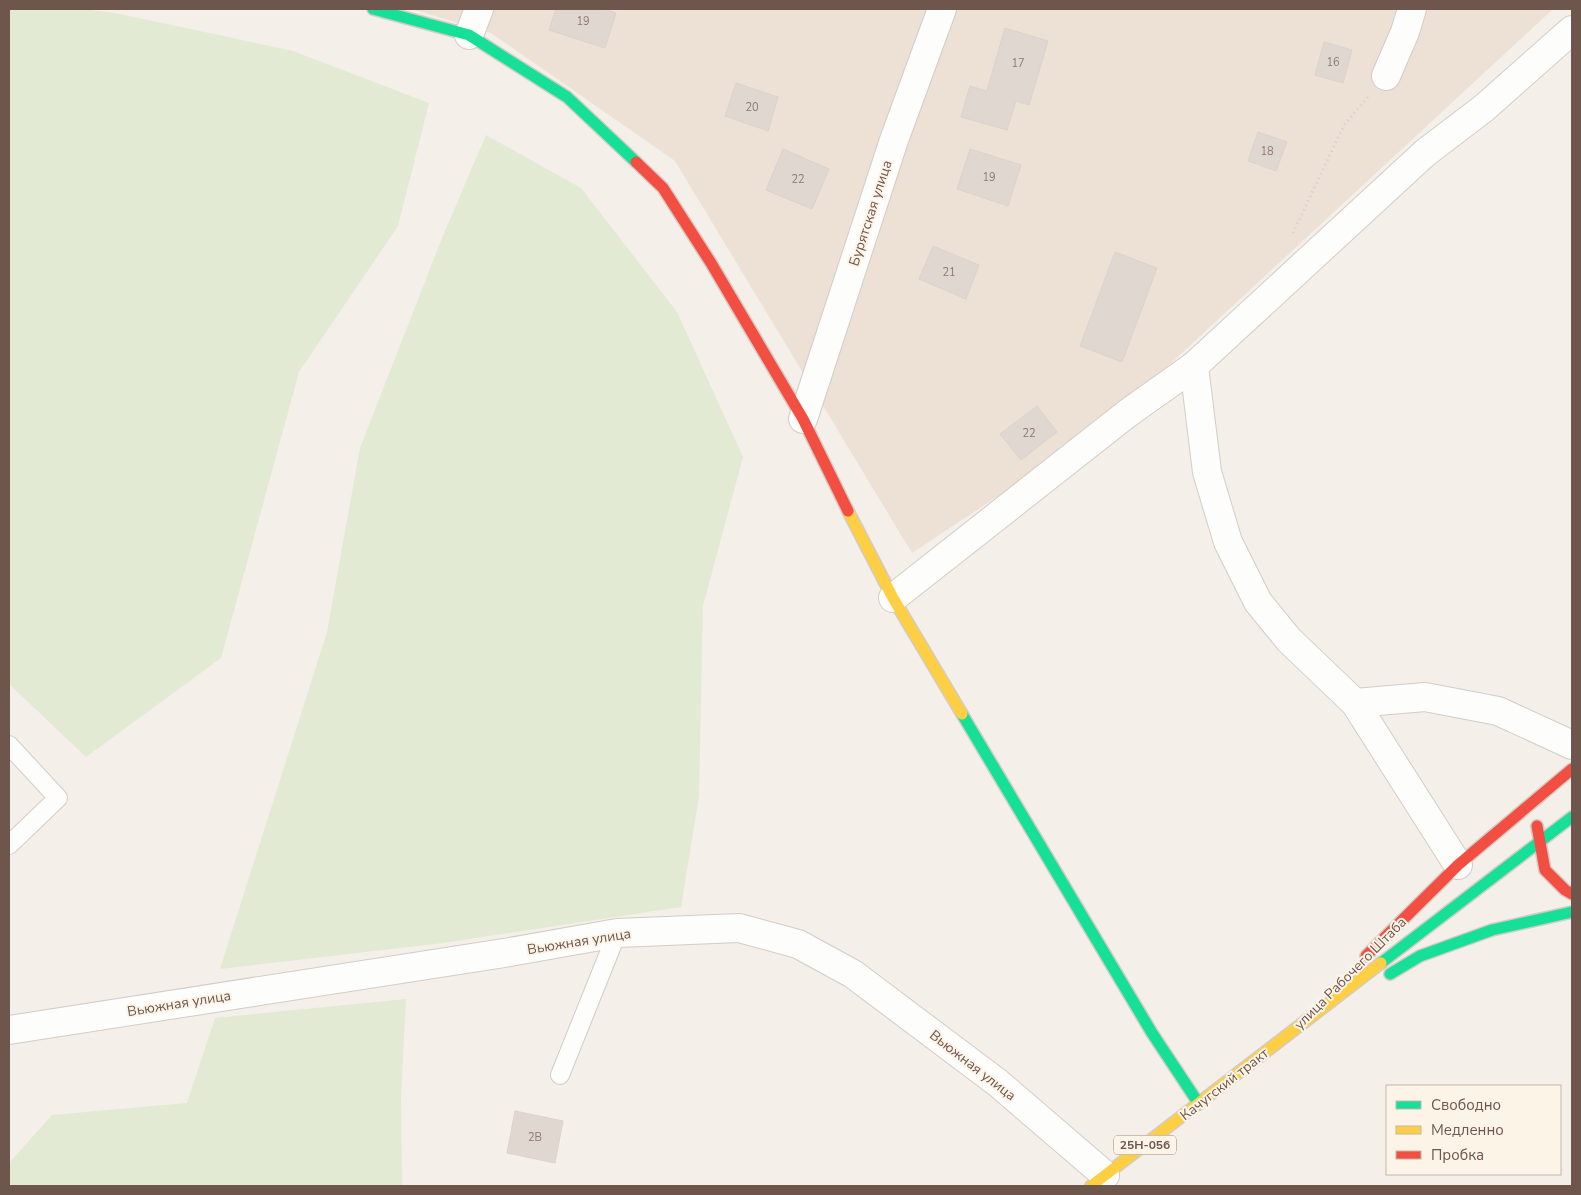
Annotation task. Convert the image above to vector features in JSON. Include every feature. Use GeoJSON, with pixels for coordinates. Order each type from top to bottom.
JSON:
{"type":"FeatureCollection","features":[{"type":"Feature","properties":{"kind":"main road"},"geometry":{"type":"LineString","coordinates":[[374,9],[469,35],[567,97],[663,188],[711,263],[803,419],[863,542],[893,598],[1152,1033],[1199,1104]]}},
{"type":"Feature","properties":{"kind":"main road","name":"улица Рабочего Штаба"},"geometry":{"type":"LineString","coordinates":[[1361,961],[1458,865],[1572,769]]}},
{"type":"Feature","properties":{"kind":"main road"},"geometry":{"type":"LineString","coordinates":[[1535,800],[1539,842],[1545,870],[1565,890],[1572,894]]}},
{"type":"Feature","properties":{"kind":"main road","name":"улица Рабочего Штаба"},"geometry":{"type":"LineString","coordinates":[[1285,1036],[1572,817]]}},
{"type":"Feature","properties":{"kind":"main road"},"geometry":{"type":"LineString","coordinates":[[1285,1036],[1420,956],[1492,930],[1572,912]]}},
{"type":"Feature","properties":{"kind":"main road","name":"улица Рабочего Штаба"},"geometry":{"type":"LineString","coordinates":[[1285,1036],[1348,975]]}},
{"type":"Feature","properties":{"kind":"main road","name":"Качугский тракт"},"geometry":{"type":"LineString","coordinates":[[1098,1181],[1285,1036]]}},
{"type":"Feature","properties":{"kind":"street"},"geometry":{"type":"LineString","coordinates":[[469,35],[478,9]]}},
{"type":"Feature","properties":{"kind":"street","name":"Бурятская улица"},"geometry":{"type":"LineString","coordinates":[[803,419],[894,140],[942,9]]}},
{"type":"Feature","properties":{"kind":"street"},"geometry":{"type":"LineString","coordinates":[[1386,76],[1405,32],[1412,9]]}},
{"type":"Feature","properties":{"kind":"street"},"geometry":{"type":"LineString","coordinates":[[893,598],[1128,413],[1194,366],[1425,153],[1484,108],[1572,30]]}},
{"type":"Feature","properties":{"kind":"street"},"geometry":{"type":"LineString","coordinates":[[1194,366],[1207,472],[1228,542],[1258,602],[1289,640],[1355,702],[1458,865]]}},
{"type":"Feature","properties":{"kind":"street"},"geometry":{"type":"LineString","coordinates":[[1355,702],[1426,697],[1488,709],[1498,711],[1572,745]]}},
{"type":"Feature","properties":{"kind":"street","name":"Вьюжная улица"},"geometry":{"type":"LineString","coordinates":[[9,1030],[510,952],[617,933],[739,928],[798,944],[853,974],[998,1083],[1098,1181]]}},
{"type":"Feature","properties":{"kind":"lane"},"geometry":{"type":"LineString","coordinates":[[9,745],[58,798],[9,845]]}},
{"type":"Feature","properties":{"kind":"lane"},"geometry":{"type":"LineString","coordinates":[[560,1075],[617,933]]}},
{"type":"Feature","properties":{"kind":"path"},"geometry":{"type":"LineString","coordinates":[[1290,238],[1344,125],[1386,76]]}},
{"type":"Feature","properties":{"kind":"shaded area"},"geometry":{"type":"Polygon","coordinates":[[[412,9],[1553,9],[1101,428],[912,553],[675,161],[491,33],[412,9]]]}},
{"type":"Feature","properties":{"kind":"green space"},"geometry":{"type":"Polygon","coordinates":[[[9,9],[82,9],[115,13],[293,51],[429,103],[398,226],[299,372],[221,658],[86,757],[9,684],[9,9]]]}},
{"type":"Feature","properties":{"kind":"green space"},"geometry":{"type":"Polygon","coordinates":[[[486,135],[581,188],[677,312],[743,457],[703,606],[699,796],[681,907],[443,943],[220,969],[327,632],[360,448],[442,238],[486,135]]]}},
{"type":"Feature","properties":{"kind":"green space"},"geometry":{"type":"Polygon","coordinates":[[[406,999],[401,1096],[402,1186],[9,1186],[9,1163],[52,1115],[187,1103],[215,1018],[406,999]]]}},
{"type":"Feature","properties":{"kind":"building"},"geometry":{"type":"Polygon","coordinates":[[[556,9],[604,9],[616,13],[605,48],[549,30],[556,9]]]}},
{"type":"Feature","properties":{"kind":"building"},"geometry":{"type":"Polygon","coordinates":[[[1005,28],[1048,41],[1029,105],[1016,101],[1007,130],[961,117],[970,86],[987,91],[1005,28]]]}},
{"type":"Feature","properties":{"kind":"building"},"geometry":{"type":"Polygon","coordinates":[[[1324,42],[1352,50],[1343,83],[1315,75],[1324,42]]]}},
{"type":"Feature","properties":{"kind":"building"},"geometry":{"type":"Polygon","coordinates":[[[736,83],[778,97],[768,131],[725,116],[736,83]]]}},
{"type":"Feature","properties":{"kind":"building"},"geometry":{"type":"Polygon","coordinates":[[[1258,132],[1287,142],[1276,171],[1248,161],[1258,132]]]}},
{"type":"Feature","properties":{"kind":"building"},"geometry":{"type":"Polygon","coordinates":[[[783,149],[829,169],[812,209],[766,190],[783,149]]]}},
{"type":"Feature","properties":{"kind":"building"},"geometry":{"type":"Polygon","coordinates":[[[970,149],[1021,165],[1008,206],[957,189],[970,149]]]}},
{"type":"Feature","properties":{"kind":"building"},"geometry":{"type":"Polygon","coordinates":[[[933,246],[979,265],[966,299],[919,279],[933,246]]]}},
{"type":"Feature","properties":{"kind":"building"},"geometry":{"type":"Polygon","coordinates":[[[1115,252],[1157,268],[1122,362],[1080,346],[1115,252]]]}},
{"type":"Feature","properties":{"kind":"building"},"geometry":{"type":"Polygon","coordinates":[[[1037,406],[1057,432],[1021,460],[1000,434],[1037,406]]]}},
{"type":"Feature","properties":{"kind":"building"},"geometry":{"type":"Polygon","coordinates":[[[515,1111],[563,1121],[555,1163],[507,1153],[515,1111]]]}},
{"type":"Feature","properties":{"kind":"traffic: fast"},"geometry":{"type":"LineString","coordinates":[[373,9],[469,35],[567,97],[636,162]]}},
{"type":"Feature","properties":{"kind":"traffic: fast"},"geometry":{"type":"LineString","coordinates":[[962,714],[1152,1033],[1199,1104]]}},
{"type":"Feature","properties":{"kind":"traffic: fast"},"geometry":{"type":"LineString","coordinates":[[1381,963],[1572,817]]}},
{"type":"Feature","properties":{"kind":"traffic: fast"},"geometry":{"type":"LineString","coordinates":[[1390,974],[1420,956],[1492,930],[1572,912]]}},
{"type":"Feature","properties":{"kind":"traffic: slow"},"geometry":{"type":"LineString","coordinates":[[848,511],[893,598],[962,714]]}},
{"type":"Feature","properties":{"kind":"traffic: slow"},"geometry":{"type":"LineString","coordinates":[[1091,1186],[1381,963]]}},
{"type":"Feature","properties":{"kind":"traffic: jam"},"geometry":{"type":"LineString","coordinates":[[636,162],[663,188],[711,263],[803,419],[848,511]]}},
{"type":"Feature","properties":{"kind":"traffic: jam"},"geometry":{"type":"LineString","coordinates":[[1366,956],[1458,865],[1572,769]]}},
{"type":"Feature","properties":{"kind":"traffic: jam"},"geometry":{"type":"LineString","coordinates":[[1537,826],[1545,870],[1565,890],[1572,894]]}}]}
